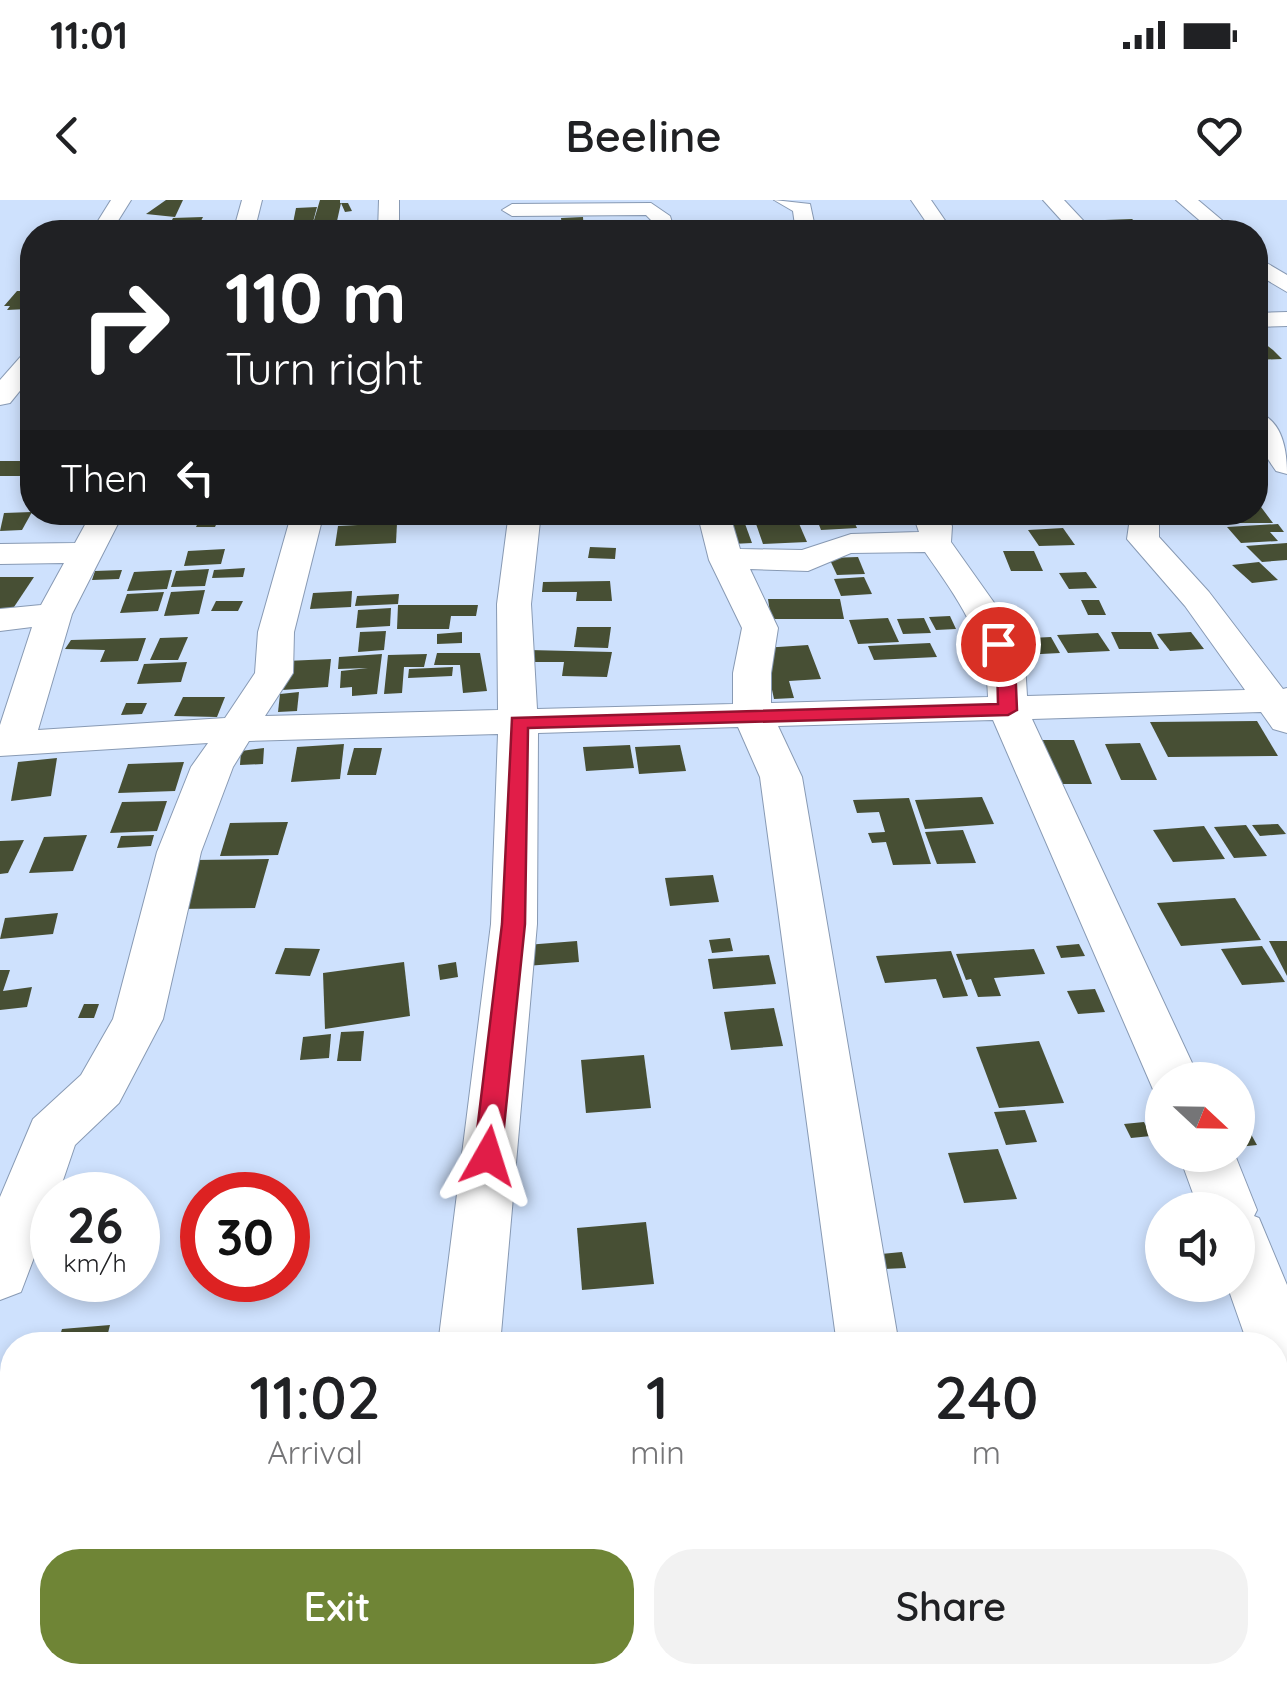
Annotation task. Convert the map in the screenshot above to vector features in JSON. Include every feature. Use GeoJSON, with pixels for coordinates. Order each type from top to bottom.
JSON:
{"type":"FeatureCollection","features":[{"type":"Feature","properties":{"kind":"street"},"geometry":{"type":"LineString","coordinates":[[784,200],[803,208],[804,220]]}},
{"type":"Feature","properties":{"kind":"street"},"geometry":{"type":"LineString","coordinates":[[1053,200],[1072,220]]}},
{"type":"Feature","properties":{"kind":"street"},"geometry":{"type":"LineString","coordinates":[[1186,200],[1210,220]]}},
{"type":"Feature","properties":{"kind":"street"},"geometry":{"type":"LineString","coordinates":[[512,205],[651,204]]}},
{"type":"Feature","properties":{"kind":"street"},"geometry":{"type":"LineString","coordinates":[[0,397],[20,361]]}},
{"type":"Feature","properties":{"kind":"street"},"geometry":{"type":"LineString","coordinates":[[1268,438],[1287,465]]}},
{"type":"Feature","properties":{"kind":"street"},"geometry":{"type":"LineString","coordinates":[[100,525],[54,614],[7,744],[239,729],[1283,707]]}},
{"type":"Feature","properties":{"kind":"street"},"geometry":{"type":"LineString","coordinates":[[0,1274],[52,1134],[100,1089],[138,1019],[178,852],[212,767],[274,673],[276,632],[305,525]]}},
{"type":"Feature","properties":{"kind":"street"},"geometry":{"type":"LineString","coordinates":[[470,1332],[514,924],[518,722],[514,604],[523,525]]}},
{"type":"Feature","properties":{"kind":"street"},"geometry":{"type":"LineString","coordinates":[[717,525],[726,560],[760,624],[761,647],[752,670],[753,717],[781,777],[866,1332]]}},
{"type":"Feature","properties":{"kind":"street"},"geometry":{"type":"LineString","coordinates":[[1145,525],[1143,540],[1197,599],[1283,707]]}},
{"type":"Feature","properties":{"kind":"street"},"geometry":{"type":"LineString","coordinates":[[726,560],[781,557],[808,561],[820,551],[838,546],[932,527],[998,644],[1006,663],[1008,710],[1166,1062]]}},
{"type":"Feature","properties":{"kind":"street"},"geometry":{"type":"LineString","coordinates":[[0,554],[84,553]]}},
{"type":"Feature","properties":{"kind":"street"},"geometry":{"type":"LineString","coordinates":[[0,620],[54,614]]}},
{"type":"Feature","properties":{"kind":"street"},"geometry":{"type":"LineString","coordinates":[[1255,1280],[1275,1332]]}},
{"type":"Feature","properties":{"kind":"building"},"geometry":{"type":"Polygon","coordinates":[[[166,200],[183,200],[175,217],[146,214],[166,200]]]}},
{"type":"Feature","properties":{"kind":"building"},"geometry":{"type":"Polygon","coordinates":[[[320,200],[340,200],[337,220],[314,220],[320,200]]]}},
{"type":"Feature","properties":{"kind":"building"},"geometry":{"type":"Polygon","coordinates":[[[317,207],[314,220],[294,220],[296,208],[317,207]]]}},
{"type":"Feature","properties":{"kind":"building"},"geometry":{"type":"Polygon","coordinates":[[[203,217],[202,220],[173,218],[203,217]]]}},
{"type":"Feature","properties":{"kind":"building"},"geometry":{"type":"Polygon","coordinates":[[[20,291],[20,309],[7,310],[10,306],[4,306],[20,291]]]}},
{"type":"Feature","properties":{"kind":"building"},"geometry":{"type":"Polygon","coordinates":[[[1268,346],[1273,350],[1282,359],[1268,360],[1268,346]]]}},
{"type":"Feature","properties":{"kind":"building"},"geometry":{"type":"Polygon","coordinates":[[[0,461],[20,461],[20,476],[0,476],[0,461]]]}},
{"type":"Feature","properties":{"kind":"building"},"geometry":{"type":"Polygon","coordinates":[[[20,512],[20,525],[25,525],[22,530],[0,531],[4,513],[20,512]]]}},
{"type":"Feature","properties":{"kind":"building"},"geometry":{"type":"Polygon","coordinates":[[[1278,524],[1284,532],[1270,532],[1278,541],[1241,543],[1227,527],[1268,525],[1278,524]]]}},
{"type":"Feature","properties":{"kind":"building"},"geometry":{"type":"Polygon","coordinates":[[[397,525],[396,543],[335,546],[338,526],[397,525]]]}},
{"type":"Feature","properties":{"kind":"building"},"geometry":{"type":"Polygon","coordinates":[[[727,525],[745,525],[752,543],[732,544],[727,525]]]}},
{"type":"Feature","properties":{"kind":"building"},"geometry":{"type":"Polygon","coordinates":[[[756,525],[800,525],[807,542],[763,544],[756,525]]]}},
{"type":"Feature","properties":{"kind":"building"},"geometry":{"type":"Polygon","coordinates":[[[819,525],[857,528],[821,530],[819,525]]]}},
{"type":"Feature","properties":{"kind":"building"},"geometry":{"type":"Polygon","coordinates":[[[1063,528],[1075,545],[1039,546],[1028,530],[1063,528]]]}},
{"type":"Feature","properties":{"kind":"building"},"geometry":{"type":"Polygon","coordinates":[[[1287,543],[1287,560],[1262,562],[1246,546],[1287,543]]]}},
{"type":"Feature","properties":{"kind":"building"},"geometry":{"type":"Polygon","coordinates":[[[590,547],[616,548],[615,559],[588,558],[590,547]]]}},
{"type":"Feature","properties":{"kind":"building"},"geometry":{"type":"Polygon","coordinates":[[[225,549],[221,564],[184,566],[188,551],[225,549]]]}},
{"type":"Feature","properties":{"kind":"building"},"geometry":{"type":"Polygon","coordinates":[[[1003,551],[1034,551],[1043,571],[1011,571],[1003,551]]]}},
{"type":"Feature","properties":{"kind":"building"},"geometry":{"type":"Polygon","coordinates":[[[858,557],[865,574],[837,575],[829,558],[858,557]]]}},
{"type":"Feature","properties":{"kind":"building"},"geometry":{"type":"Polygon","coordinates":[[[1259,562],[1278,580],[1252,583],[1232,565],[1259,562]]]}},
{"type":"Feature","properties":{"kind":"building"},"geometry":{"type":"Polygon","coordinates":[[[245,568],[243,577],[212,578],[214,570],[245,568]]]}},
{"type":"Feature","properties":{"kind":"building"},"geometry":{"type":"Polygon","coordinates":[[[209,569],[205,586],[171,587],[176,571],[209,569]]]}},
{"type":"Feature","properties":{"kind":"building"},"geometry":{"type":"Polygon","coordinates":[[[122,570],[119,579],[92,580],[95,571],[122,570]]]}},
{"type":"Feature","properties":{"kind":"building"},"geometry":{"type":"Polygon","coordinates":[[[172,570],[167,589],[127,591],[134,572],[172,570]]]}},
{"type":"Feature","properties":{"kind":"building"},"geometry":{"type":"Polygon","coordinates":[[[1086,572],[1097,588],[1069,589],[1059,573],[1086,572]]]}},
{"type":"Feature","properties":{"kind":"building"},"geometry":{"type":"Polygon","coordinates":[[[0,577],[34,577],[8,616],[0,616],[0,577]]]}},
{"type":"Feature","properties":{"kind":"building"},"geometry":{"type":"Polygon","coordinates":[[[864,577],[872,594],[841,596],[834,579],[864,577]]]}},
{"type":"Feature","properties":{"kind":"building"},"geometry":{"type":"Polygon","coordinates":[[[610,581],[612,601],[576,601],[577,592],[542,592],[543,582],[610,581]]]}},
{"type":"Feature","properties":{"kind":"building"},"geometry":{"type":"Polygon","coordinates":[[[205,590],[199,614],[164,616],[171,592],[205,590]]]}},
{"type":"Feature","properties":{"kind":"building"},"geometry":{"type":"Polygon","coordinates":[[[352,591],[351,607],[310,609],[313,593],[352,591]]]}},
{"type":"Feature","properties":{"kind":"building"},"geometry":{"type":"Polygon","coordinates":[[[164,592],[158,611],[120,613],[127,594],[164,592]]]}},
{"type":"Feature","properties":{"kind":"building"},"geometry":{"type":"Polygon","coordinates":[[[399,594],[398,604],[355,606],[357,596],[399,594]]]}},
{"type":"Feature","properties":{"kind":"building"},"geometry":{"type":"Polygon","coordinates":[[[768,599],[840,599],[844,619],[771,619],[768,599]]]}},
{"type":"Feature","properties":{"kind":"building"},"geometry":{"type":"Polygon","coordinates":[[[1081,600],[1099,600],[1106,615],[1088,615],[1081,600]]]}},
{"type":"Feature","properties":{"kind":"building"},"geometry":{"type":"Polygon","coordinates":[[[216,601],[243,601],[238,611],[211,611],[216,601]]]}},
{"type":"Feature","properties":{"kind":"building"},"geometry":{"type":"Polygon","coordinates":[[[398,605],[478,605],[476,616],[451,616],[449,629],[397,629],[398,605]]]}},
{"type":"Feature","properties":{"kind":"building"},"geometry":{"type":"Polygon","coordinates":[[[391,608],[390,626],[356,628],[358,610],[391,608]]]}},
{"type":"Feature","properties":{"kind":"building"},"geometry":{"type":"Polygon","coordinates":[[[950,616],[956,629],[936,630],[929,617],[950,616]]]}},
{"type":"Feature","properties":{"kind":"building"},"geometry":{"type":"Polygon","coordinates":[[[888,618],[899,642],[858,644],[849,620],[888,618]]]}},
{"type":"Feature","properties":{"kind":"building"},"geometry":{"type":"Polygon","coordinates":[[[924,618],[931,633],[903,634],[897,619],[924,618]]]}},
{"type":"Feature","properties":{"kind":"building"},"geometry":{"type":"Polygon","coordinates":[[[577,627],[611,627],[608,648],[574,647],[577,627]]]}},
{"type":"Feature","properties":{"kind":"building"},"geometry":{"type":"Polygon","coordinates":[[[386,631],[384,650],[358,652],[360,632],[386,631]]]}},
{"type":"Feature","properties":{"kind":"building"},"geometry":{"type":"Polygon","coordinates":[[[462,632],[462,643],[437,644],[437,634],[462,632]]]}},
{"type":"Feature","properties":{"kind":"building"},"geometry":{"type":"Polygon","coordinates":[[[1111,632],[1151,632],[1159,649],[1119,649],[1111,632]]]}},
{"type":"Feature","properties":{"kind":"building"},"geometry":{"type":"Polygon","coordinates":[[[1191,632],[1204,649],[1170,651],[1157,634],[1191,632]]]}},
{"type":"Feature","properties":{"kind":"building"},"geometry":{"type":"Polygon","coordinates":[[[1098,633],[1110,651],[1068,653],[1057,635],[1098,633]]]}},
{"type":"Feature","properties":{"kind":"building"},"geometry":{"type":"Polygon","coordinates":[[[188,637],[178,660],[150,660],[160,638],[188,637]]]}},
{"type":"Feature","properties":{"kind":"building"},"geometry":{"type":"Polygon","coordinates":[[[1051,637],[1060,653],[1022,655],[1012,639],[1051,637]]]}},
{"type":"Feature","properties":{"kind":"building"},"geometry":{"type":"Polygon","coordinates":[[[146,638],[138,661],[100,662],[105,650],[65,649],[71,640],[146,638]]]}},
{"type":"Feature","properties":{"kind":"building"},"geometry":{"type":"Polygon","coordinates":[[[930,643],[937,657],[874,660],[868,646],[930,643]]]}},
{"type":"Feature","properties":{"kind":"building"},"geometry":{"type":"Polygon","coordinates":[[[808,645],[821,679],[789,681],[794,698],[774,699],[763,648],[808,645]]]}},
{"type":"Feature","properties":{"kind":"building"},"geometry":{"type":"Polygon","coordinates":[[[529,650],[612,652],[607,677],[562,676],[564,662],[526,662],[529,650]]]}},
{"type":"Feature","properties":{"kind":"building"},"geometry":{"type":"Polygon","coordinates":[[[437,653],[480,653],[487,691],[463,693],[460,665],[434,665],[437,653]]]}},
{"type":"Feature","properties":{"kind":"building"},"geometry":{"type":"Polygon","coordinates":[[[382,654],[377,694],[352,696],[352,687],[340,688],[341,671],[368,668],[338,669],[339,657],[382,654]]]}},
{"type":"Feature","properties":{"kind":"building"},"geometry":{"type":"Polygon","coordinates":[[[427,654],[424,667],[404,667],[402,693],[384,694],[388,655],[427,654]]]}},
{"type":"Feature","properties":{"kind":"building"},"geometry":{"type":"Polygon","coordinates":[[[331,659],[328,687],[282,690],[286,661],[331,659]]]}},
{"type":"Feature","properties":{"kind":"building"},"geometry":{"type":"Polygon","coordinates":[[[187,662],[181,682],[137,684],[144,664],[187,662]]]}},
{"type":"Feature","properties":{"kind":"building"},"geometry":{"type":"Polygon","coordinates":[[[453,667],[452,676],[408,678],[409,669],[453,667]]]}},
{"type":"Feature","properties":{"kind":"building"},"geometry":{"type":"Polygon","coordinates":[[[299,692],[297,711],[278,712],[280,694],[299,692]]]}},
{"type":"Feature","properties":{"kind":"building"},"geometry":{"type":"Polygon","coordinates":[[[183,697],[225,697],[217,717],[174,716],[183,697]]]}},
{"type":"Feature","properties":{"kind":"building"},"geometry":{"type":"Polygon","coordinates":[[[126,703],[147,703],[142,714],[121,715],[126,703]]]}},
{"type":"Feature","properties":{"kind":"building"},"geometry":{"type":"Polygon","coordinates":[[[1257,721],[1278,756],[1168,757],[1150,722],[1257,721]]]}},
{"type":"Feature","properties":{"kind":"building"},"geometry":{"type":"Polygon","coordinates":[[[1033,740],[1074,740],[1092,784],[1049,784],[1033,740]]]}},
{"type":"Feature","properties":{"kind":"building"},"geometry":{"type":"Polygon","coordinates":[[[1140,743],[1157,780],[1121,780],[1105,744],[1140,743]]]}},
{"type":"Feature","properties":{"kind":"building"},"geometry":{"type":"Polygon","coordinates":[[[344,744],[340,779],[291,782],[297,747],[344,744]]]}},
{"type":"Feature","properties":{"kind":"building"},"geometry":{"type":"Polygon","coordinates":[[[630,745],[634,768],[586,771],[583,747],[630,745]]]}},
{"type":"Feature","properties":{"kind":"building"},"geometry":{"type":"Polygon","coordinates":[[[680,745],[686,771],[639,774],[635,747],[680,745]]]}},
{"type":"Feature","properties":{"kind":"building"},"geometry":{"type":"Polygon","coordinates":[[[264,748],[263,764],[240,765],[241,751],[264,748]]]}},
{"type":"Feature","properties":{"kind":"building"},"geometry":{"type":"Polygon","coordinates":[[[354,748],[382,748],[376,775],[347,775],[354,748]]]}},
{"type":"Feature","properties":{"kind":"building"},"geometry":{"type":"Polygon","coordinates":[[[57,758],[51,796],[11,801],[18,762],[57,758]]]}},
{"type":"Feature","properties":{"kind":"building"},"geometry":{"type":"Polygon","coordinates":[[[184,762],[175,791],[118,793],[128,764],[184,762]]]}},
{"type":"Feature","properties":{"kind":"building"},"geometry":{"type":"Polygon","coordinates":[[[982,797],[994,824],[925,829],[915,800],[982,797]]]}},
{"type":"Feature","properties":{"kind":"building"},"geometry":{"type":"Polygon","coordinates":[[[909,798],[931,864],[893,865],[886,842],[872,843],[868,833],[885,832],[879,812],[857,813],[853,800],[909,798]]]}},
{"type":"Feature","properties":{"kind":"building"},"geometry":{"type":"Polygon","coordinates":[[[167,801],[157,831],[110,833],[122,802],[167,801]]]}},
{"type":"Feature","properties":{"kind":"building"},"geometry":{"type":"Polygon","coordinates":[[[288,822],[278,855],[220,856],[230,823],[288,822]]]}},
{"type":"Feature","properties":{"kind":"building"},"geometry":{"type":"Polygon","coordinates":[[[1278,824],[1286,834],[1260,836],[1252,825],[1278,824]]]}},
{"type":"Feature","properties":{"kind":"building"},"geometry":{"type":"Polygon","coordinates":[[[1246,825],[1267,856],[1234,858],[1214,827],[1246,825]]]}},
{"type":"Feature","properties":{"kind":"building"},"geometry":{"type":"Polygon","coordinates":[[[1204,826],[1225,859],[1173,862],[1153,830],[1204,826]]]}},
{"type":"Feature","properties":{"kind":"building"},"geometry":{"type":"Polygon","coordinates":[[[963,830],[976,863],[937,864],[925,832],[963,830]]]}},
{"type":"Feature","properties":{"kind":"building"},"geometry":{"type":"Polygon","coordinates":[[[87,835],[73,871],[29,873],[44,837],[87,835]]]}},
{"type":"Feature","properties":{"kind":"building"},"geometry":{"type":"Polygon","coordinates":[[[154,835],[151,846],[117,848],[121,836],[154,835]]]}},
{"type":"Feature","properties":{"kind":"building"},"geometry":{"type":"Polygon","coordinates":[[[24,840],[8,873],[0,874],[0,841],[24,840]]]}},
{"type":"Feature","properties":{"kind":"building"},"geometry":{"type":"Polygon","coordinates":[[[269,859],[255,908],[176,909],[194,860],[269,859]]]}},
{"type":"Feature","properties":{"kind":"building"},"geometry":{"type":"Polygon","coordinates":[[[713,875],[719,902],[670,906],[665,878],[713,875]]]}},
{"type":"Feature","properties":{"kind":"building"},"geometry":{"type":"Polygon","coordinates":[[[1235,898],[1261,940],[1181,946],[1157,903],[1235,898]]]}},
{"type":"Feature","properties":{"kind":"building"},"geometry":{"type":"Polygon","coordinates":[[[58,913],[53,934],[0,939],[5,918],[58,913]]]}},
{"type":"Feature","properties":{"kind":"building"},"geometry":{"type":"Polygon","coordinates":[[[730,938],[733,951],[712,953],[709,940],[730,938]]]}},
{"type":"Feature","properties":{"kind":"building"},"geometry":{"type":"Polygon","coordinates":[[[577,941],[579,962],[526,966],[526,945],[577,941]]]}},
{"type":"Feature","properties":{"kind":"building"},"geometry":{"type":"Polygon","coordinates":[[[1269,941],[1287,941],[1287,976],[1269,941]]]}},
{"type":"Feature","properties":{"kind":"building"},"geometry":{"type":"Polygon","coordinates":[[[1079,944],[1085,956],[1061,958],[1056,946],[1079,944]]]}},
{"type":"Feature","properties":{"kind":"building"},"geometry":{"type":"Polygon","coordinates":[[[1262,946],[1285,982],[1242,985],[1221,949],[1262,946]]]}},
{"type":"Feature","properties":{"kind":"building"},"geometry":{"type":"Polygon","coordinates":[[[285,948],[320,949],[310,976],[275,974],[285,948]]]}},
{"type":"Feature","properties":{"kind":"building"},"geometry":{"type":"Polygon","coordinates":[[[1034,949],[1045,974],[994,978],[1001,996],[978,997],[956,954],[1034,949]]]}},
{"type":"Feature","properties":{"kind":"building"},"geometry":{"type":"Polygon","coordinates":[[[951,951],[968,996],[943,998],[936,979],[885,983],[876,956],[951,951]]]}},
{"type":"Feature","properties":{"kind":"building"},"geometry":{"type":"Polygon","coordinates":[[[769,955],[776,984],[713,989],[708,959],[769,955]]]}},
{"type":"Feature","properties":{"kind":"building"},"geometry":{"type":"Polygon","coordinates":[[[404,962],[410,1016],[325,1029],[323,973],[404,962]]]}},
{"type":"Feature","properties":{"kind":"building"},"geometry":{"type":"Polygon","coordinates":[[[456,962],[458,977],[440,980],[438,965],[456,962]]]}},
{"type":"Feature","properties":{"kind":"building"},"geometry":{"type":"Polygon","coordinates":[[[0,970],[10,970],[3,991],[32,987],[27,1007],[0,1010],[0,970]]]}},
{"type":"Feature","properties":{"kind":"building"},"geometry":{"type":"Polygon","coordinates":[[[1095,989],[1105,1012],[1078,1014],[1067,991],[1095,989]]]}},
{"type":"Feature","properties":{"kind":"building"},"geometry":{"type":"Polygon","coordinates":[[[84,1004],[99,1004],[94,1018],[78,1018],[84,1004]]]}},
{"type":"Feature","properties":{"kind":"building"},"geometry":{"type":"Polygon","coordinates":[[[774,1008],[783,1046],[731,1050],[724,1012],[774,1008]]]}},
{"type":"Feature","properties":{"kind":"building"},"geometry":{"type":"Polygon","coordinates":[[[364,1031],[361,1061],[337,1061],[341,1032],[364,1031]]]}},
{"type":"Feature","properties":{"kind":"building"},"geometry":{"type":"Polygon","coordinates":[[[331,1034],[329,1058],[300,1060],[303,1037],[331,1034]]]}},
{"type":"Feature","properties":{"kind":"building"},"geometry":{"type":"Polygon","coordinates":[[[1039,1041],[1064,1103],[999,1108],[976,1047],[1039,1041]]]}},
{"type":"Feature","properties":{"kind":"building"},"geometry":{"type":"Polygon","coordinates":[[[644,1055],[651,1108],[586,1113],[581,1060],[644,1055]]]}},
{"type":"Feature","properties":{"kind":"building"},"geometry":{"type":"Polygon","coordinates":[[[1025,1110],[1037,1142],[1006,1145],[994,1112],[1025,1110]]]}},
{"type":"Feature","properties":{"kind":"building"},"geometry":{"type":"Polygon","coordinates":[[[1144,1122],[1145,1137],[1131,1138],[1124,1124],[1144,1122]]]}},
{"type":"Feature","properties":{"kind":"building"},"geometry":{"type":"Polygon","coordinates":[[[998,1149],[1017,1199],[964,1203],[948,1153],[998,1149]]]}},
{"type":"Feature","properties":{"kind":"building"},"geometry":{"type":"Polygon","coordinates":[[[646,1222],[654,1284],[582,1290],[577,1228],[646,1222]]]}},
{"type":"Feature","properties":{"kind":"building"},"geometry":{"type":"Polygon","coordinates":[[[902,1252],[906,1268],[884,1269],[881,1254],[902,1252]]]}},
{"type":"Feature","properties":{"kind":"building"},"geometry":{"type":"Polygon","coordinates":[[[110,1325],[108,1332],[61,1332],[110,1325]]]}},
{"type":"Feature","properties":{"kind":"route"},"geometry":{"type":"LineString","coordinates":[[488,1156],[514,924],[518,722],[1008,710],[1006,663],[998,644]]}}]}
